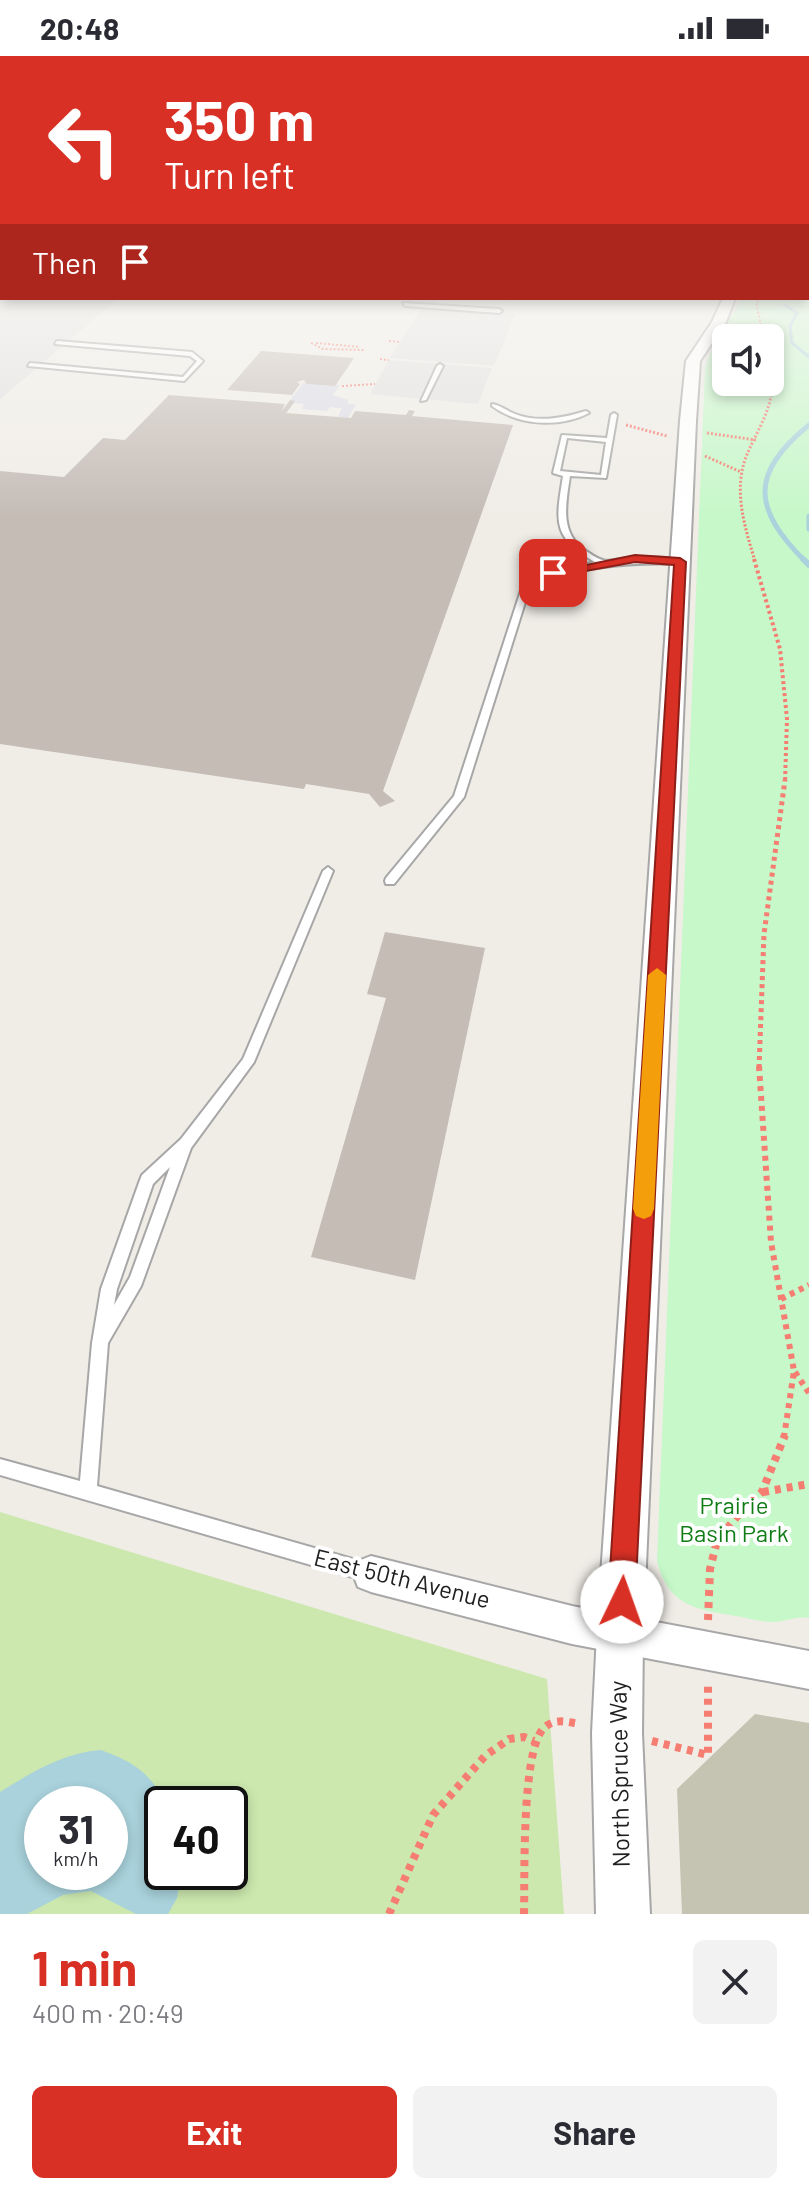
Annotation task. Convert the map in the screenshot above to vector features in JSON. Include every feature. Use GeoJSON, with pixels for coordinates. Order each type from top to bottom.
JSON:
{"type":"FeatureCollection","features":[{"type":"Feature","properties":{"kind":"street","name":"North Spruce Way"},"geometry":{"type":"LineString","coordinates":[[623,1914],[617,1733],[620,1634],[693,361],[705,344]]}},
{"type":"Feature","properties":{"kind":"street","name":"East 50th Avenue"},"geometry":{"type":"LineString","coordinates":[[371,1574],[572,1625],[809,1670]]}},
{"type":"Feature","properties":{"kind":"lane"},"geometry":{"type":"LineString","coordinates":[[30,365],[184,379],[200,361],[192,354],[66,344]]}},
{"type":"Feature","properties":{"kind":"lane"},"geometry":{"type":"LineString","coordinates":[[423,400],[440,366]]}},
{"type":"Feature","properties":{"kind":"lane"},"geometry":{"type":"LineString","coordinates":[[494,405],[506,416],[566,421],[586,413]]}},
{"type":"Feature","properties":{"kind":"lane"},"geometry":{"type":"LineString","coordinates":[[610,440],[564,436],[556,473],[604,477],[610,440],[614,415]]}},
{"type":"Feature","properties":{"kind":"lane"},"geometry":{"type":"LineString","coordinates":[[567,474],[561,510],[571,543],[600,562]]}},
{"type":"Feature","properties":{"kind":"lane"},"geometry":{"type":"LineString","coordinates":[[390,881],[459,797],[529,578],[600,562],[635,558],[680,562]]}},
{"type":"Feature","properties":{"kind":"lane"},"geometry":{"type":"LineString","coordinates":[[88,1493],[100,1343],[109,1289],[147,1180],[186,1143],[248,1062],[328,871]]}},
{"type":"Feature","properties":{"kind":"lane"},"geometry":{"type":"LineString","coordinates":[[100,1343],[136,1281],[186,1143]]}},
{"type":"Feature","properties":{"kind":"lane","name":"East 50th Avenue"},"geometry":{"type":"LineString","coordinates":[[0,1467],[371,1574]]}},
{"type":"Feature","properties":{"kind":"path"},"geometry":{"type":"LineString","coordinates":[[312,344],[323,349],[362,349]]}},
{"type":"Feature","properties":{"kind":"path"},"geometry":{"type":"LineString","coordinates":[[317,344],[362,349]]}},
{"type":"Feature","properties":{"kind":"path"},"geometry":{"type":"LineString","coordinates":[[380,359],[389,360]]}},
{"type":"Feature","properties":{"kind":"path"},"geometry":{"type":"LineString","coordinates":[[342,386],[375,384]]}},
{"type":"Feature","properties":{"kind":"path"},"geometry":{"type":"LineString","coordinates":[[709,1608],[710,1569],[717,1541],[744,1508],[762,1492],[785,1434],[794,1371],[771,1242],[759,1047],[764,934],[784,799],[785,681],[772,616],[745,527],[740,497],[741,472],[772,396]]}},
{"type":"Feature","properties":{"kind":"path"},"geometry":{"type":"LineString","coordinates":[[625,424],[671,439]]}},
{"type":"Feature","properties":{"kind":"path"},"geometry":{"type":"LineString","coordinates":[[703,432],[756,440]]}},
{"type":"Feature","properties":{"kind":"path"},"geometry":{"type":"LineString","coordinates":[[701,454],[741,472]]}},
{"type":"Feature","properties":{"kind":"path"},"geometry":{"type":"LineString","coordinates":[[781,1299],[809,1285]]}},
{"type":"Feature","properties":{"kind":"path"},"geometry":{"type":"LineString","coordinates":[[794,1371],[809,1393]]}},
{"type":"Feature","properties":{"kind":"path"},"geometry":{"type":"LineString","coordinates":[[762,1492],[809,1484]]}},
{"type":"Feature","properties":{"kind":"path"},"geometry":{"type":"LineString","coordinates":[[524,1914],[529,1769],[534,1741],[543,1728],[555,1721]]}},
{"type":"Feature","properties":{"kind":"path"},"geometry":{"type":"LineString","coordinates":[[688,1750],[708,1755],[707,1728]]}},
{"type":"Feature","properties":{"kind":"path"},"geometry":{"type":"LineString","coordinates":[[389,1914],[433,1815],[485,1756],[509,1739],[524,1737],[534,1741]]}},
{"type":"Feature","properties":{"kind":"shaded area"},"geometry":{"type":"Polygon","coordinates":[[[0,344],[65,344],[0,399],[0,344]]]}},
{"type":"Feature","properties":{"kind":"shaded area"},"geometry":{"type":"Polygon","coordinates":[[[399,344],[503,344],[494,366],[390,358],[399,344]]]}},
{"type":"Feature","properties":{"kind":"shaded area"},"geometry":{"type":"Polygon","coordinates":[[[389,360],[492,368],[478,404],[370,394],[389,360]]]}},
{"type":"Feature","properties":{"kind":"shaded area"},"geometry":{"type":"Polygon","coordinates":[[[304,382],[340,385],[333,395],[348,400],[348,404],[356,404],[348,418],[338,417],[342,408],[330,407],[327,411],[302,409],[304,404],[294,403],[287,412],[282,411],[304,382]]]}},
{"type":"Feature","properties":{"kind":"shaded area"},"geometry":{"type":"Polygon","coordinates":[[[755,1714],[809,1723],[809,1914],[682,1914],[677,1789],[755,1714]]]}},
{"type":"Feature","properties":{"kind":"green space","name":"Prairie Basin Park"},"geometry":{"type":"Polygon","coordinates":[[[784,344],[809,344],[809,1618],[773,1622],[708,1611],[685,1603],[668,1588],[657,1561],[705,369],[712,350],[712,396],[784,396],[784,344]]]}},
{"type":"Feature","properties":{"kind":"green space"},"geometry":{"type":"Polygon","coordinates":[[[0,1512],[547,1679],[564,1914],[0,1914],[0,1512]]]}},
{"type":"Feature","properties":{"kind":"water"},"geometry":{"type":"Polygon","coordinates":[[[101,1750],[132,1764],[155,1786],[144,1786],[144,1890],[178,1890],[168,1914],[136,1914],[91,1891],[63,1895],[27,1914],[0,1914],[0,1792],[48,1765],[74,1755],[101,1750]]]}},
{"type":"Feature","properties":{"kind":"building"},"geometry":{"type":"Polygon","coordinates":[[[261,351],[354,358],[335,386],[307,384],[304,380],[297,382],[300,384],[292,395],[227,390],[261,351]]]}},
{"type":"Feature","properties":{"kind":"building"},"geometry":{"type":"Polygon","coordinates":[[[169,395],[285,404],[281,412],[290,400],[295,401],[286,413],[351,418],[355,411],[406,415],[409,410],[415,411],[412,416],[513,425],[383,791],[395,801],[380,807],[369,794],[306,784],[304,789],[0,744],[0,471],[64,477],[103,438],[125,440],[169,395]]]}},
{"type":"Feature","properties":{"kind":"building"},"geometry":{"type":"Polygon","coordinates":[[[385,932],[485,948],[415,1280],[311,1257],[386,998],[367,994],[385,932]]]}},
{"type":"Feature","properties":{"kind":"waterway"},"geometry":{"type":"LineString","coordinates":[[793,344],[809,357]]}},
{"type":"Feature","properties":{"kind":"waterway"},"geometry":{"type":"LineString","coordinates":[[805,561],[775,524],[767,507],[765,491],[776,459],[809,425]]}},
{"type":"Feature","properties":{"kind":"waterway"},"geometry":{"type":"LineString","coordinates":[[809,516],[809,529]]}},
{"type":"Feature","properties":{"kind":"waterway"},"geometry":{"type":"LineString","coordinates":[[805,561],[809,565]]}},
{"type":"Feature","properties":{"kind":"slow traffic"},"geometry":{"type":"LineString","coordinates":[[644,1209],[657,975]]}},
{"type":"Feature","properties":{"kind":"route"},"geometry":{"type":"LineString","coordinates":[[553,573],[635,558],[680,562],[622,1602]]}}]}
